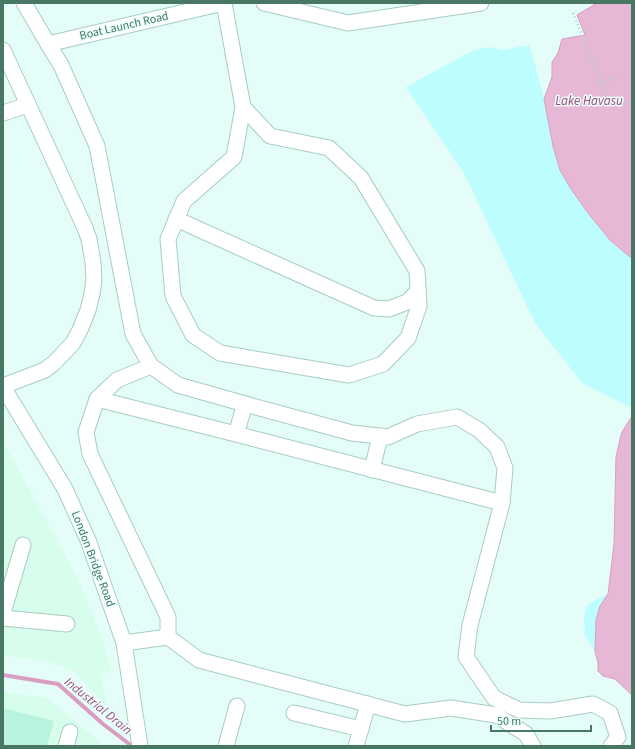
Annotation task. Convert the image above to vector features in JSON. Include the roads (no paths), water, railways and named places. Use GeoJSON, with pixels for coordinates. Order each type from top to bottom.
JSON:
{"type":"FeatureCollection","features":[{"type":"Feature","properties":{"kind":"street"},"geometry":{"type":"LineString","coordinates":[[24,3],[61,65],[97,146],[133,334],[150,366],[178,385],[352,433],[388,437],[417,424],[457,417],[480,430],[497,447],[505,468],[502,503],[470,625],[466,657],[494,698],[519,710],[550,711],[593,704],[610,713],[618,737],[611,746]]}},
{"type":"Feature","properties":{"kind":"street"},"geometry":{"type":"LineString","coordinates":[[224,3],[243,107],[234,158],[184,201],[168,239],[173,296],[193,335],[220,353],[349,374],[383,364],[408,338],[419,306],[417,271],[361,178],[329,148],[270,136],[243,107]]}},
{"type":"Feature","properties":{"kind":"street","name":"Boat Launch Road"},"geometry":{"type":"LineString","coordinates":[[48,44],[224,3]]}},
{"type":"Feature","properties":{"kind":"street"},"geometry":{"type":"LineString","coordinates":[[264,3],[348,23],[481,3]]}},
{"type":"Feature","properties":{"kind":"street"},"geometry":{"type":"LineString","coordinates":[[3,50],[85,228],[89,239],[93,262],[94,280],[88,310],[80,330],[73,342],[54,363],[45,370],[3,387]]}},
{"type":"Feature","properties":{"kind":"street"},"geometry":{"type":"LineString","coordinates":[[3,113],[28,105]]}},
{"type":"Feature","properties":{"kind":"street"},"geometry":{"type":"LineString","coordinates":[[176,218],[374,308],[389,309],[407,302],[418,291]]}},
{"type":"Feature","properties":{"kind":"street"},"geometry":{"type":"LineString","coordinates":[[150,366],[117,380],[97,400],[86,432],[90,454],[168,617],[168,637]]}},
{"type":"Feature","properties":{"kind":"street","name":"London Bridge Road"},"geometry":{"type":"LineString","coordinates":[[3,387],[65,489],[88,540],[124,642],[140,746]]}},
{"type":"Feature","properties":{"kind":"street"},"geometry":{"type":"LineString","coordinates":[[97,400],[236,434],[502,503]]}},
{"type":"Feature","properties":{"kind":"street"},"geometry":{"type":"LineString","coordinates":[[236,434],[245,404]]}},
{"type":"Feature","properties":{"kind":"street"},"geometry":{"type":"LineString","coordinates":[[372,470],[380,436]]}},
{"type":"Feature","properties":{"kind":"street"},"geometry":{"type":"LineString","coordinates":[[3,613],[23,545]]}},
{"type":"Feature","properties":{"kind":"street"},"geometry":{"type":"LineString","coordinates":[[3,618],[67,624]]}},
{"type":"Feature","properties":{"kind":"street"},"geometry":{"type":"LineString","coordinates":[[124,642],[168,637],[199,660],[405,714],[452,708],[496,715],[526,734],[533,746]]}},
{"type":"Feature","properties":{"kind":"street"},"geometry":{"type":"LineString","coordinates":[[356,746],[368,704]]}},
{"type":"Feature","properties":{"kind":"street"},"geometry":{"type":"LineString","coordinates":[[226,746],[237,706]]}},
{"type":"Feature","properties":{"kind":"street"},"geometry":{"type":"LineString","coordinates":[[294,713],[361,729]]}},
{"type":"Feature","properties":{"kind":"water","name":"Lake Havasu"},"geometry":{"type":"Polygon","coordinates":[[[597,3],[632,3],[632,257],[630,257],[611,241],[588,213],[560,170],[553,146],[544,99],[552,77],[552,62],[558,53],[562,39],[585,35],[577,15],[597,3]]]}},
{"type":"Feature","properties":{"kind":"water"},"geometry":{"type":"Polygon","coordinates":[[[632,416],[632,695],[615,679],[603,676],[598,671],[598,662],[595,652],[596,620],[600,606],[608,594],[614,544],[616,457],[622,432],[632,416]]]}},
{"type":"Feature","properties":{"kind":"waterway","name":"Industrial Drain"},"geometry":{"type":"LineString","coordinates":[[3,675],[58,684],[103,724],[132,746]]}}]}
